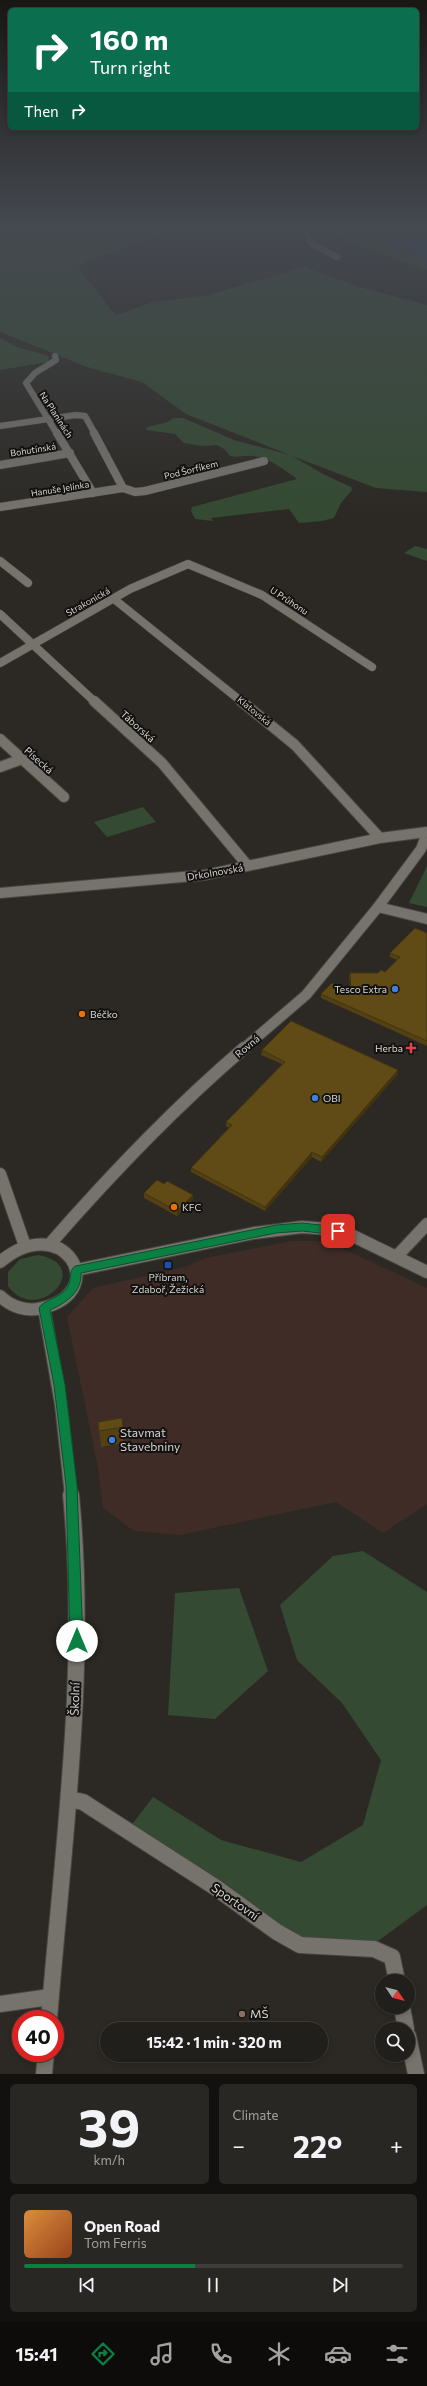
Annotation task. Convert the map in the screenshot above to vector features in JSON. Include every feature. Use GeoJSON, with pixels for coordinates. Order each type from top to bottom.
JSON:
{"type":"FeatureCollection","features":[{"type":"Feature","properties":{"kind":"street","name":"Na Planinách"},"geometry":{"type":"LineString","coordinates":[[55,356],[56,360],[50,365],[32,374],[26,383],[93,493]]}},
{"type":"Feature","properties":{"kind":"street"},"geometry":{"type":"LineString","coordinates":[[0,426],[47,418],[76,415],[85,416],[123,488]]}},
{"type":"Feature","properties":{"kind":"street","name":"Bohutínská"},"geometry":{"type":"LineString","coordinates":[[0,464],[70,454]]}},
{"type":"Feature","properties":{"kind":"street","name":"Pod Šorfíkem"},"geometry":{"type":"LineString","coordinates":[[123,488],[135,492],[145,491],[264,461]]}},
{"type":"Feature","properties":{"kind":"street","name":"Hanuše Jelínka"},"geometry":{"type":"LineString","coordinates":[[0,507],[123,488]]}},
{"type":"Feature","properties":{"kind":"street"},"geometry":{"type":"LineString","coordinates":[[0,561],[28,583]]}},
{"type":"Feature","properties":{"kind":"street","name":"Strakonická"},"geometry":{"type":"LineString","coordinates":[[0,663],[148,580],[188,564]]}},
{"type":"Feature","properties":{"kind":"street","name":"U Průhonu"},"geometry":{"type":"LineString","coordinates":[[188,564],[262,595],[372,667]]}},
{"type":"Feature","properties":{"kind":"street","name":"Klatovská"},"geometry":{"type":"LineString","coordinates":[[114,599],[295,745],[380,838]]}},
{"type":"Feature","properties":{"kind":"street","name":"Táborská"},"geometry":{"type":"LineString","coordinates":[[0,614],[31,645],[162,763],[248,866]]}},
{"type":"Feature","properties":{"kind":"street","name":"Písecká"},"geometry":{"type":"LineString","coordinates":[[0,739],[64,797]]}},
{"type":"Feature","properties":{"kind":"street"},"geometry":{"type":"LineString","coordinates":[[0,767],[22,759]]}},
{"type":"Feature","properties":{"kind":"street","name":"Drkolnovská"},"geometry":{"type":"LineString","coordinates":[[0,893],[205,876],[380,838],[427,833]]}},
{"type":"Feature","properties":{"kind":"street","name":"Rovná"},"geometry":{"type":"LineString","coordinates":[[49,1245],[104,1182],[212,1075],[306,995],[378,907],[421,849],[427,833]]}},
{"type":"Feature","properties":{"kind":"street"},"geometry":{"type":"LineString","coordinates":[[378,907],[427,919]]}},
{"type":"Feature","properties":{"kind":"street"},"geometry":{"type":"LineString","coordinates":[[0,1174],[25,1246]]}},
{"type":"Feature","properties":{"kind":"street"},"geometry":{"type":"LineString","coordinates":[[396,1256],[427,1224]]}},
{"type":"Feature","properties":{"kind":"street"},"geometry":{"type":"LineString","coordinates":[[76,1270],[254,1234],[302,1227],[328,1229],[349,1234],[427,1272]]}},
{"type":"Feature","properties":{"kind":"street"},"geometry":{"type":"LineString","coordinates":[[0,1262],[12,1251],[25,1246],[49,1245],[70,1257],[76,1270],[76,1277],[72,1290],[60,1301],[44,1308],[30,1309],[16,1307],[0,1296]]}},
{"type":"Feature","properties":{"kind":"street","name":"Školní"},"geometry":{"type":"LineString","coordinates":[[44,1308],[59,1385],[72,1485],[76,1690],[69,1799],[49,2010]]}},
{"type":"Feature","properties":{"kind":"street","name":"Sportovní"},"geometry":{"type":"LineString","coordinates":[[69,1799],[83,1802],[215,1887],[277,1932],[300,1945],[374,1949],[392,1957],[395,1974]]}},
{"type":"Feature","properties":{"kind":"street"},"geometry":{"type":"LineString","coordinates":[[0,2004],[50,1997]]}},
{"type":"Feature","properties":{"kind":"street"},"geometry":{"type":"LineString","coordinates":[[44,2074],[45,2062]]}},
{"type":"Feature","properties":{"kind":"street"},"geometry":{"type":"LineString","coordinates":[[413,2062],[416,2074]]}},
{"type":"Feature","properties":{"kind":"shaded area"},"geometry":{"type":"Polygon","coordinates":[[[292,1241],[318,1241],[342,1248],[427,1288],[427,1504],[383,1533],[336,1502],[180,1535],[134,1531],[103,1508],[98,1468],[67,1317],[93,1288],[185,1267],[206,1258],[292,1241]]]}},
{"type":"Feature","properties":{"kind":"green space"},"geometry":{"type":"Polygon","coordinates":[[[0,323],[427,323],[427,492],[376,488],[292,456],[325,475],[351,487],[352,490],[341,503],[334,518],[322,521],[299,523],[289,509],[211,518],[213,521],[195,519],[191,511],[192,507],[297,479],[276,464],[265,459],[252,456],[230,456],[224,449],[217,445],[202,446],[184,443],[175,434],[146,430],[147,427],[168,422],[173,418],[183,418],[234,440],[290,455],[186,414],[142,382],[87,367],[0,332],[0,323]]]}},
{"type":"Feature","properties":{"kind":"green space"},"geometry":{"type":"Polygon","coordinates":[[[0,338],[17,347],[49,356],[48,362],[0,370],[0,338]]]}},
{"type":"Feature","properties":{"kind":"green space"},"geometry":{"type":"Polygon","coordinates":[[[415,546],[427,549],[427,561],[404,553],[415,546]]]}},
{"type":"Feature","properties":{"kind":"green space"},"geometry":{"type":"Polygon","coordinates":[[[143,807],[156,822],[107,837],[94,822],[143,807]]]}},
{"type":"Feature","properties":{"kind":"green space"},"geometry":{"type":"Polygon","coordinates":[[[427,866],[427,907],[409,903],[427,866]]]}},
{"type":"Feature","properties":{"kind":"green space"},"geometry":{"type":"Polygon","coordinates":[[[38,1255],[55,1261],[62,1270],[62,1280],[56,1290],[46,1297],[33,1300],[20,1297],[8,1286],[8,1272],[20,1259],[38,1255]]]}},
{"type":"Feature","properties":{"kind":"green space"},"geometry":{"type":"Polygon","coordinates":[[[363,1551],[427,1592],[427,1905],[374,1944],[305,1942],[130,1827],[153,1797],[221,1840],[301,1862],[363,1825],[381,1760],[342,1703],[297,1660],[280,1605],[333,1556],[363,1551]]]}},
{"type":"Feature","properties":{"kind":"green space"},"geometry":{"type":"Polygon","coordinates":[[[239,1588],[268,1671],[215,1719],[168,1715],[175,1593],[239,1588]]]}},
{"type":"Feature","properties":{"kind":"building","name":"Tesco Extra"},"geometry":{"type":"Polygon","coordinates":[[[415,928],[427,933],[427,1041],[321,994],[332,983],[351,992],[350,973],[378,973],[381,970],[385,972],[400,957],[390,953],[415,928]]]}},
{"type":"Feature","properties":{"kind":"building","name":"OBI"},"geometry":{"type":"Polygon","coordinates":[[[291,1021],[398,1070],[322,1157],[312,1152],[265,1207],[191,1168],[232,1125],[226,1122],[285,1062],[262,1050],[291,1021]]]}},
{"type":"Feature","properties":{"kind":"building","name":"KFC"},"geometry":{"type":"Polygon","coordinates":[[[157,1180],[164,1184],[167,1181],[193,1195],[177,1211],[144,1193],[157,1180]]]}},
{"type":"Feature","properties":{"kind":"building"},"geometry":{"type":"Polygon","coordinates":[[[122,1418],[123,1427],[99,1431],[98,1422],[122,1418]]]}},
{"type":"Feature","properties":{"kind":"place","name":"Tesco Extra"},"geometry":{"type":"Point","coordinates":[395,989]}},
{"type":"Feature","properties":{"kind":"place","name":"Béčko"},"geometry":{"type":"Point","coordinates":[82,1014]}},
{"type":"Feature","properties":{"kind":"place","name":"Herba"},"geometry":{"type":"Point","coordinates":[411,1048]}},
{"type":"Feature","properties":{"kind":"place","name":"OBI"},"geometry":{"type":"Point","coordinates":[315,1098]}},
{"type":"Feature","properties":{"kind":"place","name":"KFC"},"geometry":{"type":"Point","coordinates":[174,1207]}},
{"type":"Feature","properties":{"kind":"place","name":"Příbram, Zdaboř, Žežická"},"geometry":{"type":"Point","coordinates":[168,1265]}},
{"type":"Feature","properties":{"kind":"place","name":"Stavmat Stavebniny"},"geometry":{"type":"Point","coordinates":[112,1440]}},
{"type":"Feature","properties":{"kind":"place","name":"MŠ"},"geometry":{"type":"Point","coordinates":[242,2014]}},
{"type":"Feature","properties":{"kind":"route"},"geometry":{"type":"LineString","coordinates":[[77,1641],[72,1485],[59,1385],[44,1308],[60,1301],[72,1290],[75,1283],[76,1270],[276,1229],[302,1227],[338,1231]]}}]}
